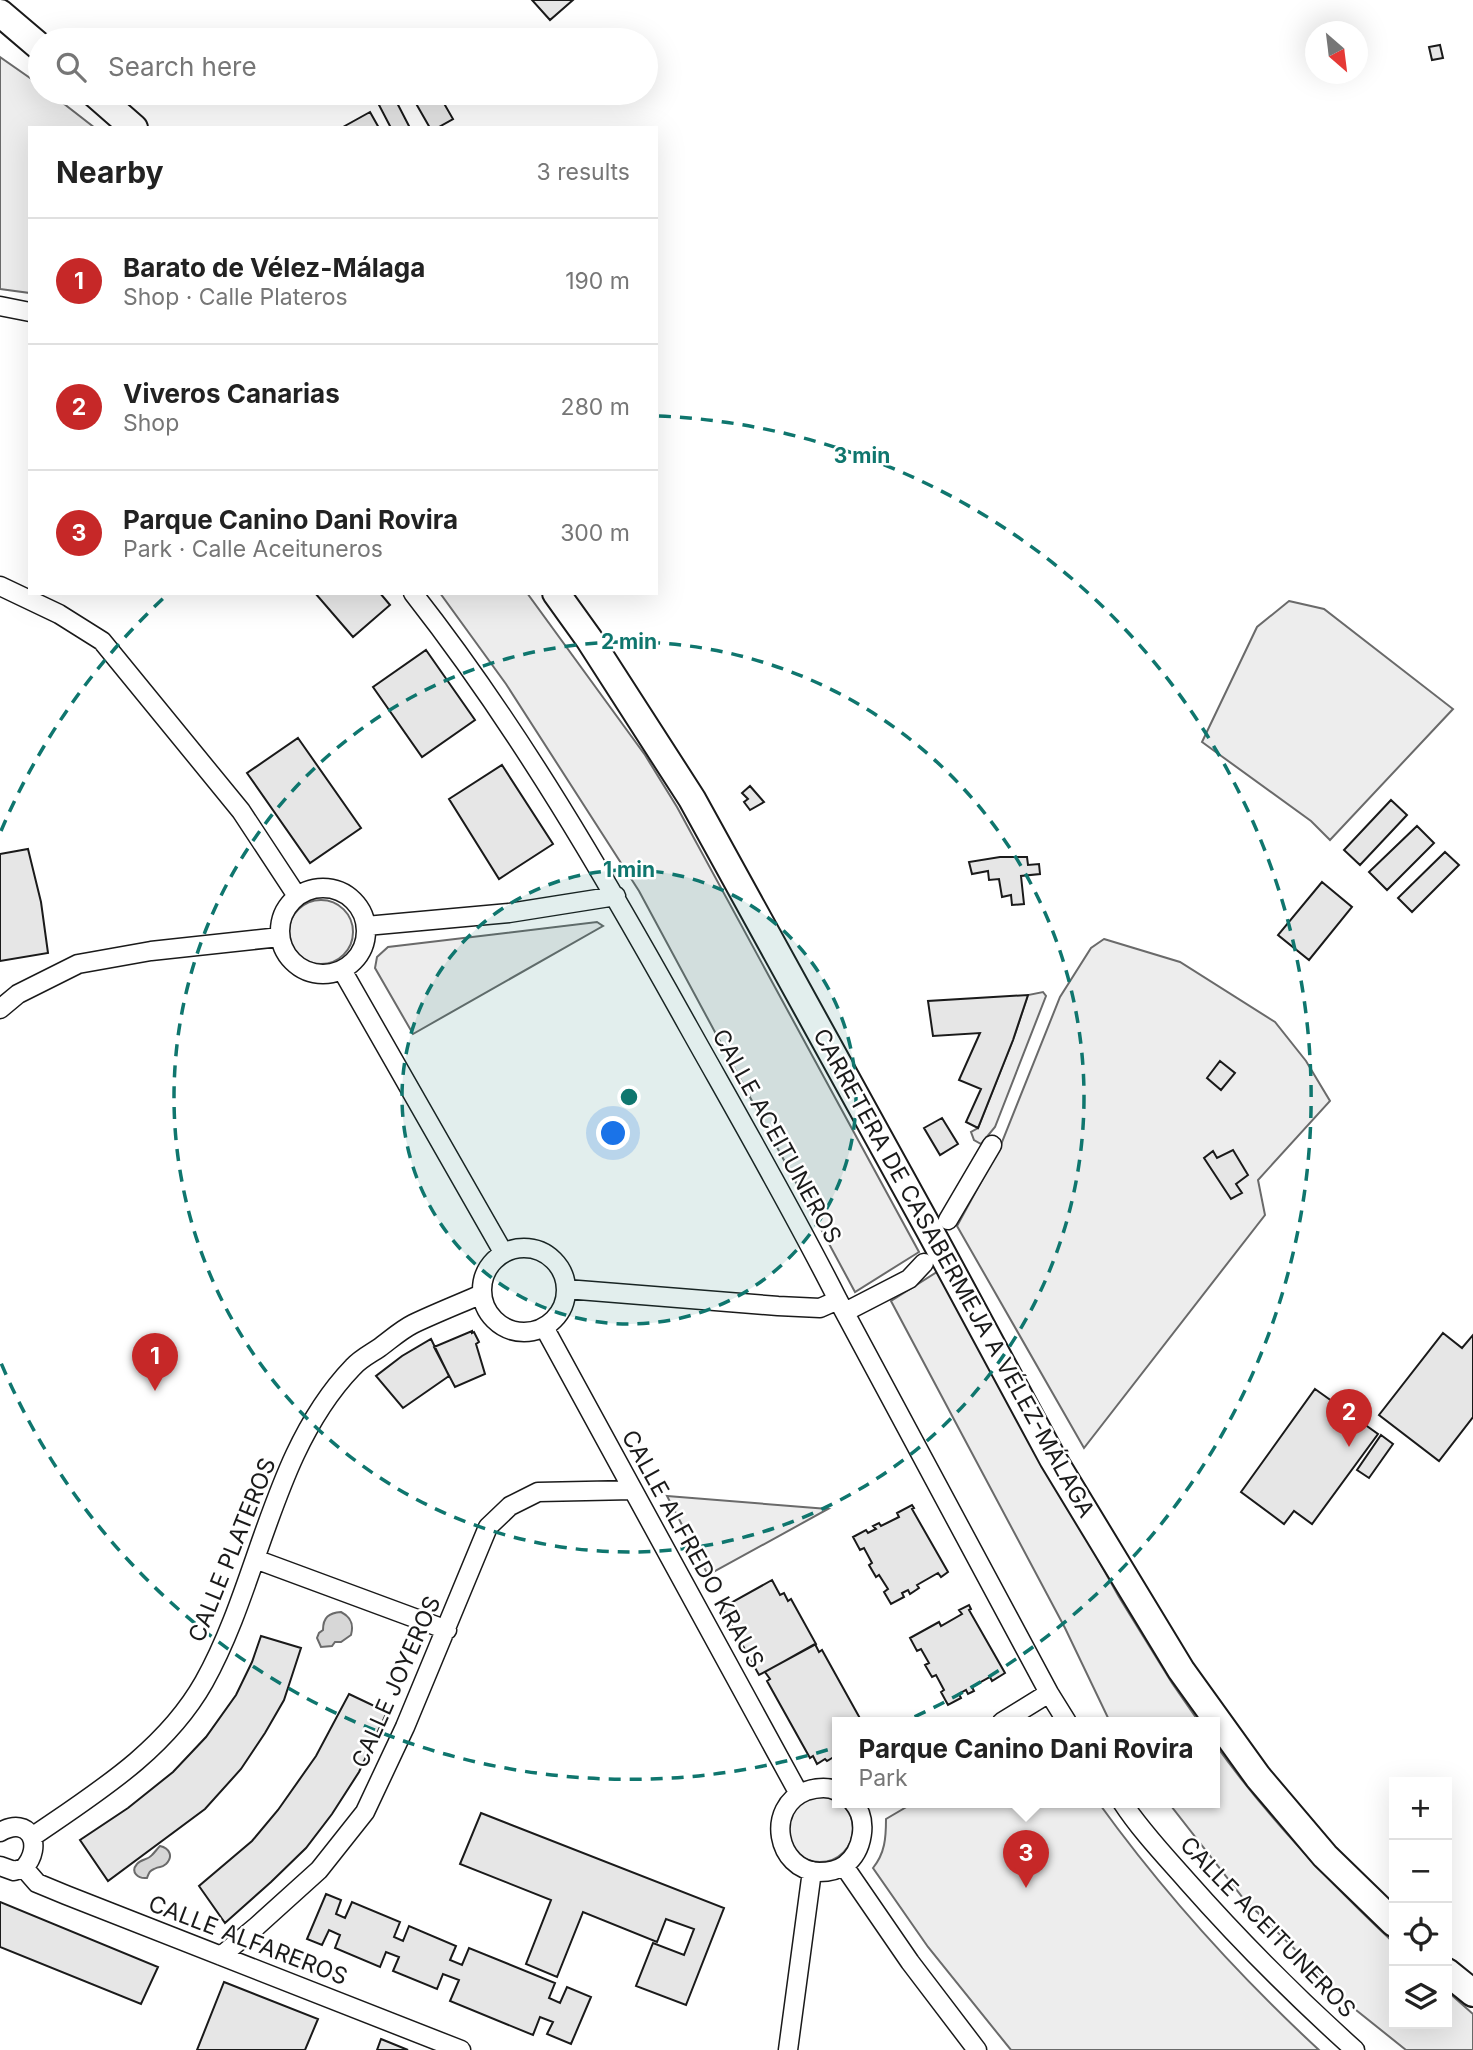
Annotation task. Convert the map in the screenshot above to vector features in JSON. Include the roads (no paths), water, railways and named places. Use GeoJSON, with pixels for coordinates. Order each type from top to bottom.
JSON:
{"type":"FeatureCollection","features":[{"type":"Feature","properties":{"kind":"main road"},"geometry":{"type":"LineString","coordinates":[[1,18],[28,38]]}},
{"type":"Feature","properties":{"kind":"main road"},"geometry":{"type":"LineString","coordinates":[[1,18],[28,44]]}},
{"type":"Feature","properties":{"kind":"main road"},"geometry":{"type":"LineString","coordinates":[[108,105],[132,126]]}},
{"type":"Feature","properties":{"kind":"main road","name":"CARRETERA DE CASABERMEJA A VÉLEZ-MÁLAGA"},"geometry":{"type":"LineString","coordinates":[[557,595],[589,639],[692,799],[1053,1458],[1181,1670],[1215,1717]]}},
{"type":"Feature","properties":{"kind":"main road","name":"CARRETERA DE CASABERMEJA A VÉLEZ-MÁLAGA"},"geometry":{"type":"LineString","coordinates":[[1220,1724],[1258,1777],[1325,1856],[1389,1918]]}},
{"type":"Feature","properties":{"kind":"main road"},"geometry":{"type":"LineString","coordinates":[[1452,1976],[1473,1993]]}},
{"type":"Feature","properties":{"kind":"street"},"geometry":{"type":"LineString","coordinates":[[0,306],[28,312]]}},
{"type":"Feature","properties":{"kind":"street"},"geometry":{"type":"LineString","coordinates":[[0,586],[60,614],[102,641],[241,811],[297,897]]}},
{"type":"Feature","properties":{"kind":"street","name":"CALLE ACEITUNEROS"},"geometry":{"type":"LineString","coordinates":[[414,595],[507,724],[616,896],[807,1238],[841,1306],[1064,1717]]}},
{"type":"Feature","properties":{"kind":"street"},"geometry":{"type":"LineString","coordinates":[[313,889],[331,889],[348,896],[360,909],[366,926],[364,943],[356,959],[342,970],[326,974],[310,972],[295,965],[285,952],[280,937],[286,907],[297,897],[313,889]]}},
{"type":"Feature","properties":{"kind":"street"},"geometry":{"type":"LineString","coordinates":[[366,926],[509,914],[616,896]]}},
{"type":"Feature","properties":{"kind":"street"},"geometry":{"type":"LineString","coordinates":[[0,1009],[18,994],[78,964],[151,951],[280,937]]}},
{"type":"Feature","properties":{"kind":"street"},"geometry":{"type":"LineString","coordinates":[[342,970],[503,1252]]}},
{"type":"Feature","properties":{"kind":"street"},"geometry":{"type":"LineString","coordinates":[[948,1220],[992,1145]]}},
{"type":"Feature","properties":{"kind":"street"},"geometry":{"type":"LineString","coordinates":[[520,1248],[537,1249],[552,1258],[562,1272],[566,1289],[564,1304],[556,1317],[544,1327],[529,1331],[512,1330],[497,1322],[486,1310],[482,1294],[483,1278],[491,1263],[503,1252],[520,1248]]}},
{"type":"Feature","properties":{"kind":"street"},"geometry":{"type":"LineString","coordinates":[[566,1289],[820,1308],[841,1306],[909,1279],[925,1263]]}},
{"type":"Feature","properties":{"kind":"street","name":"CALLE PLATEROS"},"geometry":{"type":"LineString","coordinates":[[32,1836],[107,1786],[148,1751],[178,1720],[204,1683],[225,1640],[283,1483],[319,1409],[354,1365],[411,1325],[482,1294]]}},
{"type":"Feature","properties":{"kind":"street","name":"CALLE ALFREDO KRAUS"},"geometry":{"type":"LineString","coordinates":[[544,1327],[799,1794]]}},
{"type":"Feature","properties":{"kind":"street","name":"CALLE JOYEROS"},"geometry":{"type":"LineString","coordinates":[[221,1956],[319,1870],[365,1812],[447,1630],[488,1527],[510,1506],[538,1492],[633,1490]]}},
{"type":"Feature","properties":{"kind":"street"},"geometry":{"type":"LineString","coordinates":[[255,1559],[447,1630]]}},
{"type":"Feature","properties":{"kind":"street"},"geometry":{"type":"LineString","coordinates":[[1010,1717],[1049,1693]]}},
{"type":"Feature","properties":{"kind":"street"},"geometry":{"type":"LineString","coordinates":[[832,1789],[816,1788],[799,1794],[787,1805],[780,1820],[780,1837],[785,1852],[797,1864],[812,1871],[829,1872],[844,1866],[855,1854],[861,1839],[861,1808]]}},
{"type":"Feature","properties":{"kind":"street","name":"CALLE ACEITUNEROS"},"geometry":{"type":"LineString","coordinates":[[1126,1808],[1222,1921],[1304,2004],[1355,2050]]}},
{"type":"Feature","properties":{"kind":"street"},"geometry":{"type":"LineString","coordinates":[[0,1830],[10,1827],[23,1829],[32,1836],[34,1846],[32,1856],[24,1868],[14,1871],[0,1866]]}},
{"type":"Feature","properties":{"kind":"street"},"geometry":{"type":"LineString","coordinates":[[844,1866],[910,1962],[977,2050]]}},
{"type":"Feature","properties":{"kind":"street","name":"CALLE ALFAREROS"},"geometry":{"type":"LineString","coordinates":[[24,1868],[37,1883],[461,2050]]}},
{"type":"Feature","properties":{"kind":"street"},"geometry":{"type":"LineString","coordinates":[[788,2050],[812,1871]]}},
{"type":"Feature","properties":{"kind":"place","name":"Barato de Vélez-Málaga"},"geometry":{"type":"Point","coordinates":[155,1391]}},
{"type":"Feature","properties":{"kind":"place","name":"Viveros Canarias"},"geometry":{"type":"Point","coordinates":[1349,1447]}},
{"type":"Feature","properties":{"kind":"place","name":"Parque Canino Dani Rovira"},"geometry":{"type":"Point","coordinates":[1026,1888]}}]}
